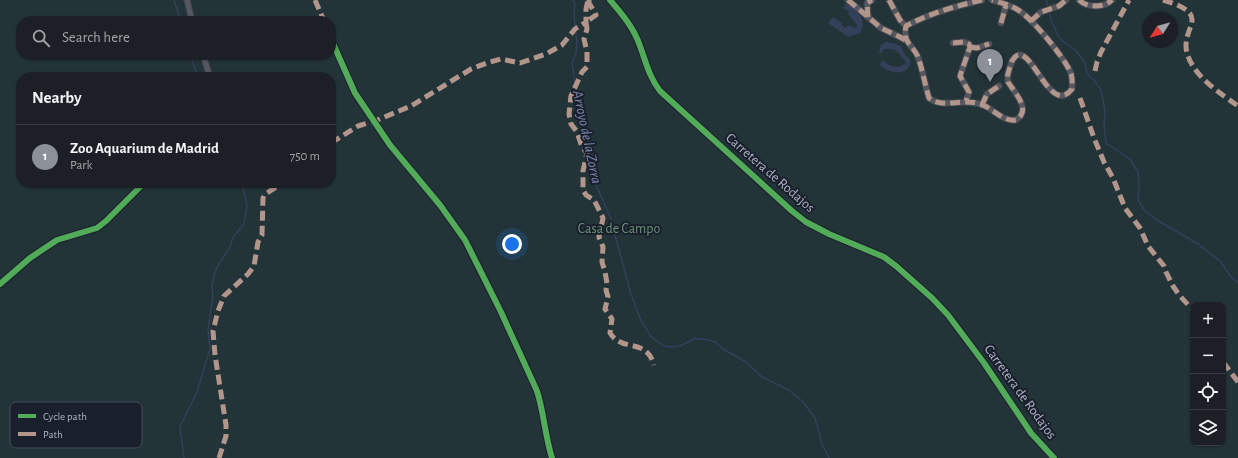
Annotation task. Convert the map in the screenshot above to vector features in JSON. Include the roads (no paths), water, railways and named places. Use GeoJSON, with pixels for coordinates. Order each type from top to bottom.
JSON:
{"type":"FeatureCollection","features":[{"type":"Feature","properties":{"kind":"street"},"geometry":{"type":"LineString","coordinates":[[187,0],[191,16]]}},
{"type":"Feature","properties":{"kind":"street","name":"Carretera de Rodajos"},"geometry":{"type":"LineString","coordinates":[[610,0],[624,16],[634,31],[650,75],[660,91],[806,222],[829,234],[884,257],[932,298],[948,315],[984,363],[1031,433],[1054,458]]}},
{"type":"Feature","properties":{"kind":"street"},"geometry":{"type":"LineString","coordinates":[[848,0],[881,28],[905,40],[917,55],[929,98],[937,103],[944,104],[966,101],[982,104],[1007,120],[1016,120],[1022,114],[1022,104],[1008,82],[1003,82]]}},
{"type":"Feature","properties":{"kind":"street"},"geometry":{"type":"LineString","coordinates":[[868,17],[867,3],[872,0]]}},
{"type":"Feature","properties":{"kind":"street"},"geometry":{"type":"LineString","coordinates":[[889,0],[900,20],[906,26]]}},
{"type":"Feature","properties":{"kind":"street"},"geometry":{"type":"LineString","coordinates":[[905,40],[904,33],[906,26],[927,16],[957,6],[982,0]]}},
{"type":"Feature","properties":{"kind":"street"},"geometry":{"type":"LineString","coordinates":[[982,104],[987,94],[1003,82],[1014,58],[1020,54],[1025,56],[1045,85],[1052,91],[1063,95],[1068,94],[1072,89],[1072,77],[1070,71],[1052,43],[1019,10],[992,0]]}},
{"type":"Feature","properties":{"kind":"street"},"geometry":{"type":"LineString","coordinates":[[1031,21],[1041,12],[1059,6],[1066,0]]}},
{"type":"Feature","properties":{"kind":"street"},"geometry":{"type":"LineString","coordinates":[[1079,0],[1087,5],[1099,6],[1105,5],[1112,0]]}},
{"type":"Feature","properties":{"kind":"street"},"geometry":{"type":"LineString","coordinates":[[1001,23],[1006,5]]}},
{"type":"Feature","properties":{"kind":"street"},"geometry":{"type":"LineString","coordinates":[[953,43],[964,42],[969,44],[970,47],[977,48],[989,44]]}},
{"type":"Feature","properties":{"kind":"street"},"geometry":{"type":"LineString","coordinates":[[966,101],[969,92],[960,76],[970,47]]}},
{"type":"Feature","properties":{"kind":"street"},"geometry":{"type":"LineString","coordinates":[[205,60],[208,72]]}},
{"type":"Feature","properties":{"kind":"street"},"geometry":{"type":"LineString","coordinates":[[0,284],[30,258],[57,240],[96,228],[106,222],[139,188]]}},
{"type":"Feature","properties":{"kind":"water"},"geometry":{"type":"Polygon","coordinates":[[[847,2],[856,9],[855,11],[861,16],[863,26],[860,33],[848,37],[828,23],[833,17],[842,23],[841,25],[846,28],[848,25],[856,28],[857,25],[848,14],[849,11],[843,8],[847,2]]]}},
{"type":"Feature","properties":{"kind":"water"},"geometry":{"type":"Polygon","coordinates":[[[886,42],[901,46],[904,53],[911,61],[906,70],[902,72],[893,72],[879,65],[883,60],[895,67],[901,66],[906,62],[899,53],[892,49],[884,49],[881,54],[879,52],[881,45],[886,42]]]}},
{"type":"Feature","properties":{"kind":"waterway"},"geometry":{"type":"LineString","coordinates":[[174,0],[179,16]]}},
{"type":"Feature","properties":{"kind":"waterway","name":"Arroyo de la Zorra"},"geometry":{"type":"LineString","coordinates":[[573,0],[575,4],[574,15],[577,42],[576,53],[572,63],[580,116],[587,130],[593,151],[593,178],[616,230],[615,235],[631,294],[640,318],[651,337],[664,346],[680,346],[694,339],[704,339],[715,342],[723,349],[746,362],[762,377],[789,390],[803,402],[815,418],[822,444],[829,458]]}},
{"type":"Feature","properties":{"kind":"waterway"},"geometry":{"type":"LineString","coordinates":[[1046,0],[1048,7]]}},
{"type":"Feature","properties":{"kind":"waterway"},"geometry":{"type":"LineString","coordinates":[[1049,11],[1059,38],[1076,51],[1085,63],[1087,73],[1101,90],[1105,111],[1104,127],[1106,143],[1130,159],[1138,172],[1138,200],[1144,210],[1157,220],[1198,244],[1221,262],[1230,276],[1238,283]]}},
{"type":"Feature","properties":{"kind":"waterway"},"geometry":{"type":"LineString","coordinates":[[192,60],[196,72]]}},
{"type":"Feature","properties":{"kind":"waterway"},"geometry":{"type":"LineString","coordinates":[[184,458],[180,427],[197,392],[210,349],[208,329],[213,296],[212,287],[214,276],[217,267],[230,247],[233,237],[244,224],[247,206],[243,188]]}},
{"type":"Feature","properties":{"kind":"place","name":"Zoo Aquarium de Madrid"},"geometry":{"type":"Point","coordinates":[990,82]}},
{"type":"Feature","properties":{"kind":"park label","name":"Casa de Campo"},"geometry":{"type":"Point","coordinates":[619,229]}}]}
